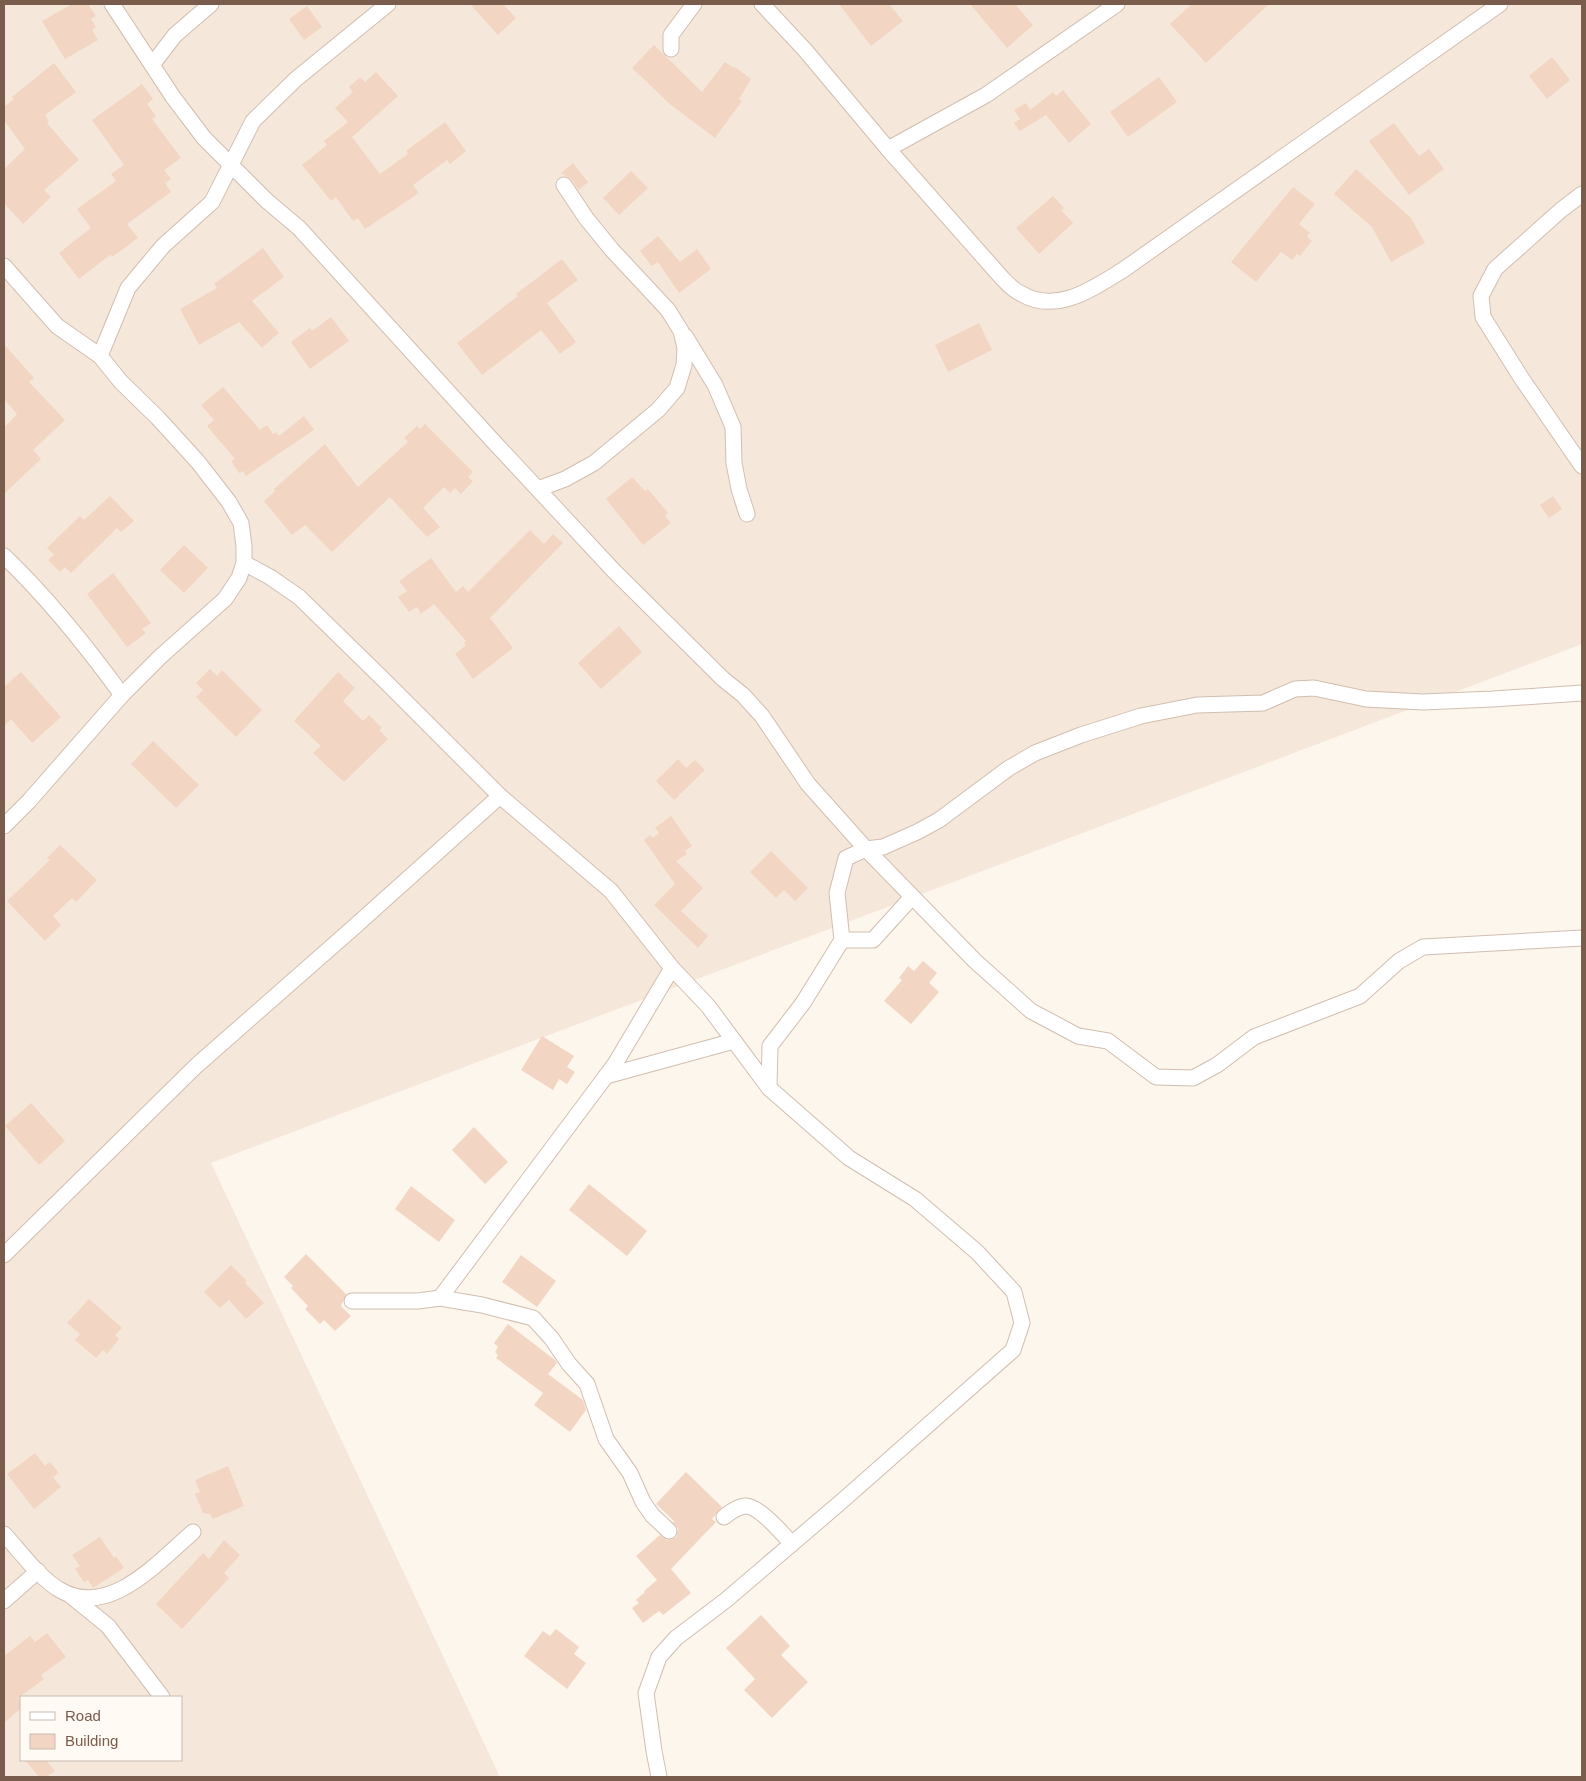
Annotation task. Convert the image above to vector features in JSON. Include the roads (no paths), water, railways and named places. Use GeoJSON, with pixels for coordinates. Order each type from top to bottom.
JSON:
{"type":"FeatureCollection","features":[{"type":"Feature","properties":{"kind":"street"},"geometry":{"type":"LineString","coordinates":[[112,4],[152,65],[204,138],[267,201],[299,228],[614,571],[723,679],[743,695],[762,716],[808,784],[866,849],[975,961],[1031,1011],[1078,1036],[1108,1042],[1156,1077],[1193,1078],[1217,1065],[1254,1037],[1360,996],[1400,961],[1423,947],[1582,938]]}},
{"type":"Feature","properties":{"kind":"street"},"geometry":{"type":"LineString","coordinates":[[152,65],[174,35],[211,4]]}},
{"type":"Feature","properties":{"kind":"street"},"geometry":{"type":"LineString","coordinates":[[100,356],[128,288],[163,246],[212,202],[253,121],[296,79],[388,4]]}},
{"type":"Feature","properties":{"kind":"street"},"geometry":{"type":"LineString","coordinates":[[671,49],[671,35],[694,4]]}},
{"type":"Feature","properties":{"kind":"street"},"geometry":{"type":"LineString","coordinates":[[762,4],[805,50],[888,149],[1002,278],[1020,293],[1043,302],[1085,294],[1122,270],[1500,4]]}},
{"type":"Feature","properties":{"kind":"street"},"geometry":{"type":"LineString","coordinates":[[888,149],[986,96],[1118,4]]}},
{"type":"Feature","properties":{"kind":"street"},"geometry":{"type":"LineString","coordinates":[[564,184],[586,218],[612,250],[668,310],[715,385],[733,427],[734,462],[739,489],[747,514]]}},
{"type":"Feature","properties":{"kind":"street"},"geometry":{"type":"LineString","coordinates":[[1582,194],[1561,210],[1495,269],[1481,296],[1483,318],[1582,466]]}},
{"type":"Feature","properties":{"kind":"street"},"geometry":{"type":"LineString","coordinates":[[4,266],[57,326],[100,356],[121,382],[185,447],[229,502],[241,523],[244,546],[244,563],[239,578],[225,598],[161,656],[122,695],[29,801],[4,826]]}},
{"type":"Feature","properties":{"kind":"street"},"geometry":{"type":"LineString","coordinates":[[538,489],[565,479],[594,463],[658,410],[677,388],[684,365],[685,348],[681,331]]}},
{"type":"Feature","properties":{"kind":"street"},"geometry":{"type":"LineString","coordinates":[[4,556],[92,654],[122,695]]}},
{"type":"Feature","properties":{"kind":"street"},"geometry":{"type":"LineString","coordinates":[[244,563],[270,577],[299,598],[500,796],[610,891],[672,968],[708,1006],[770,1088],[849,1158],[915,1199],[977,1252],[1014,1292],[1022,1323],[1013,1350],[792,1544],[726,1600],[676,1638],[659,1657],[646,1693],[659,1777]]}},
{"type":"Feature","properties":{"kind":"street"},"geometry":{"type":"LineString","coordinates":[[770,1088],[770,1046],[803,1003],[842,940],[836,893],[846,858],[866,849],[883,847],[932,824],[1009,768],[1034,753],[1141,716],[1197,705],[1263,703],[1295,689],[1314,688],[1366,699],[1424,702],[1582,693]]}},
{"type":"Feature","properties":{"kind":"street"},"geometry":{"type":"LineString","coordinates":[[4,1256],[196,1066],[500,796]]}},
{"type":"Feature","properties":{"kind":"street"},"geometry":{"type":"LineString","coordinates":[[842,940],[873,940],[912,897]]}},
{"type":"Feature","properties":{"kind":"street"},"geometry":{"type":"LineString","coordinates":[[440,1298],[606,1076],[672,968]]}},
{"type":"Feature","properties":{"kind":"street"},"geometry":{"type":"LineString","coordinates":[[606,1076],[734,1041]]}},
{"type":"Feature","properties":{"kind":"street"},"geometry":{"type":"LineString","coordinates":[[352,1301],[418,1301],[440,1298],[482,1305],[532,1318],[552,1339],[569,1364],[588,1384],[606,1439],[630,1473],[643,1502],[652,1515],[669,1531]]}},
{"type":"Feature","properties":{"kind":"street"},"geometry":{"type":"LineString","coordinates":[[724,1517],[734,1509],[747,1506],[757,1509],[792,1544]]}},
{"type":"Feature","properties":{"kind":"street"},"geometry":{"type":"LineString","coordinates":[[4,1534],[58,1590],[82,1599],[107,1596],[132,1584],[193,1532]]}},
{"type":"Feature","properties":{"kind":"street"},"geometry":{"type":"LineString","coordinates":[[4,1601],[38,1571]]}},
{"type":"Feature","properties":{"kind":"street"},"geometry":{"type":"LineString","coordinates":[[70,1595],[108,1626],[161,1696]]}}]}
